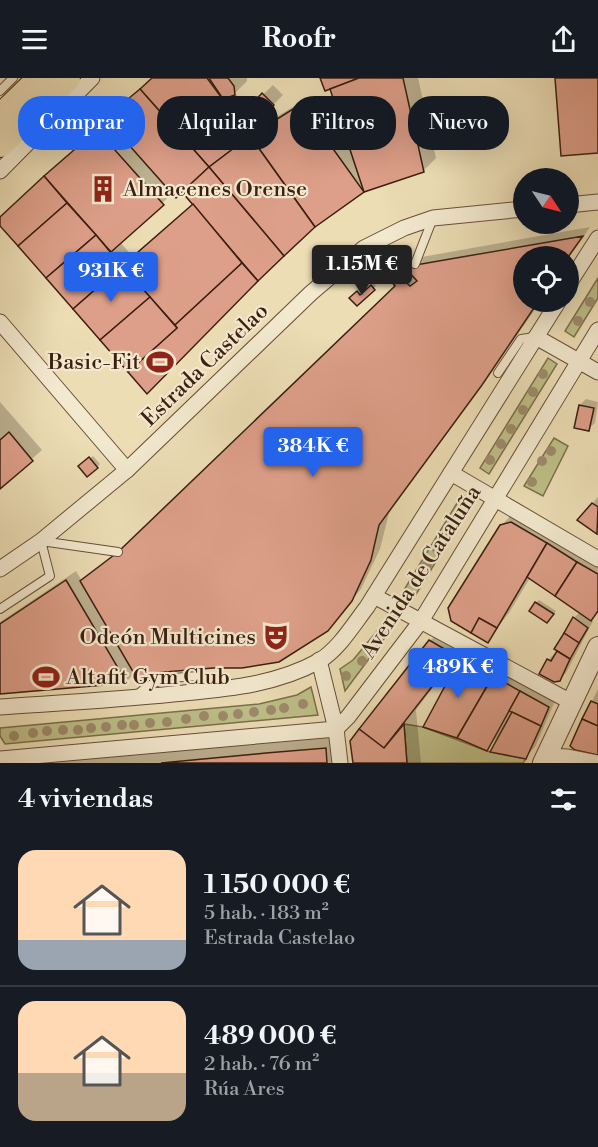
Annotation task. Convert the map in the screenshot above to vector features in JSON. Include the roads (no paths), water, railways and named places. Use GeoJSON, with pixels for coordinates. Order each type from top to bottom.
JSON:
{"type":"FeatureCollection","features":[{"type":"Feature","properties":{"kind":"highway"},"geometry":{"type":"LineString","coordinates":[[0,118],[41,78]]}},
{"type":"Feature","properties":{"kind":"highway"},"geometry":{"type":"LineString","coordinates":[[0,144],[67,78]]}},
{"type":"Feature","properties":{"kind":"street"},"geometry":{"type":"LineString","coordinates":[[0,171],[92,78]]}},
{"type":"Feature","properties":{"kind":"street"},"geometry":{"type":"LineString","coordinates":[[579,204],[598,202]]}},
{"type":"Feature","properties":{"kind":"street","name":"Estrada Castelao"},"geometry":{"type":"LineString","coordinates":[[0,569],[41,541],[127,470],[311,293],[364,248],[404,228],[433,218],[513,210]]}},
{"type":"Feature","properties":{"kind":"street"},"geometry":{"type":"LineString","coordinates":[[579,268],[598,238]]}},
{"type":"Feature","properties":{"kind":"street","name":"Avenida de Cataluña"},"geometry":{"type":"LineString","coordinates":[[0,707],[134,698],[243,687],[282,678],[332,651],[374,596],[552,312]]}},
{"type":"Feature","properties":{"kind":"street"},"geometry":{"type":"LineString","coordinates":[[0,322],[127,470]]}},
{"type":"Feature","properties":{"kind":"street","name":"Avenida de Cataluña"},"geometry":{"type":"LineString","coordinates":[[336,729],[348,717],[421,621],[598,330]]}},
{"type":"Feature","properties":{"kind":"street"},"geometry":{"type":"LineString","coordinates":[[536,337],[598,372]]}},
{"type":"Feature","properties":{"kind":"street"},"geometry":{"type":"LineString","coordinates":[[451,473],[598,559]]}},
{"type":"Feature","properties":{"kind":"street"},"geometry":{"type":"LineString","coordinates":[[374,596],[571,702]]}},
{"type":"Feature","properties":{"kind":"street"},"geometry":{"type":"LineString","coordinates":[[544,760],[598,647]]}},
{"type":"Feature","properties":{"kind":"street"},"geometry":{"type":"LineString","coordinates":[[319,660],[336,729],[340,763]]}},
{"type":"Feature","properties":{"kind":"street"},"geometry":{"type":"LineString","coordinates":[[0,759],[336,729]]}},
{"type":"Feature","properties":{"kind":"street"},"geometry":{"type":"LineString","coordinates":[[544,760],[568,757],[597,763]]}},
{"type":"Feature","properties":{"kind":"lane"},"geometry":{"type":"LineString","coordinates":[[0,91],[13,78]]}},
{"type":"Feature","properties":{"kind":"lane"},"geometry":{"type":"LineString","coordinates":[[415,264],[433,218]]}},
{"type":"Feature","properties":{"kind":"lane"},"geometry":{"type":"LineString","coordinates":[[498,373],[521,339],[536,337]]}},
{"type":"Feature","properties":{"kind":"lane"},"geometry":{"type":"LineString","coordinates":[[0,609],[50,576],[41,541],[118,552]]}},
{"type":"Feature","properties":{"kind":"lane"},"geometry":{"type":"LineString","coordinates":[[134,698],[160,679],[199,676]]}},
{"type":"Feature","properties":{"kind":"place","name":"Almacenes Orense"},"geometry":{"type":"Point","coordinates":[103,189]}},
{"type":"Feature","properties":{"kind":"place","name":"Basic-Fit"},"geometry":{"type":"Point","coordinates":[160,362]}},
{"type":"Feature","properties":{"kind":"place","name":"Odeón Multicines"},"geometry":{"type":"Point","coordinates":[276,637]}},
{"type":"Feature","properties":{"kind":"place","name":"Altafit Gym Club"},"geometry":{"type":"Point","coordinates":[46,677]}}]}
